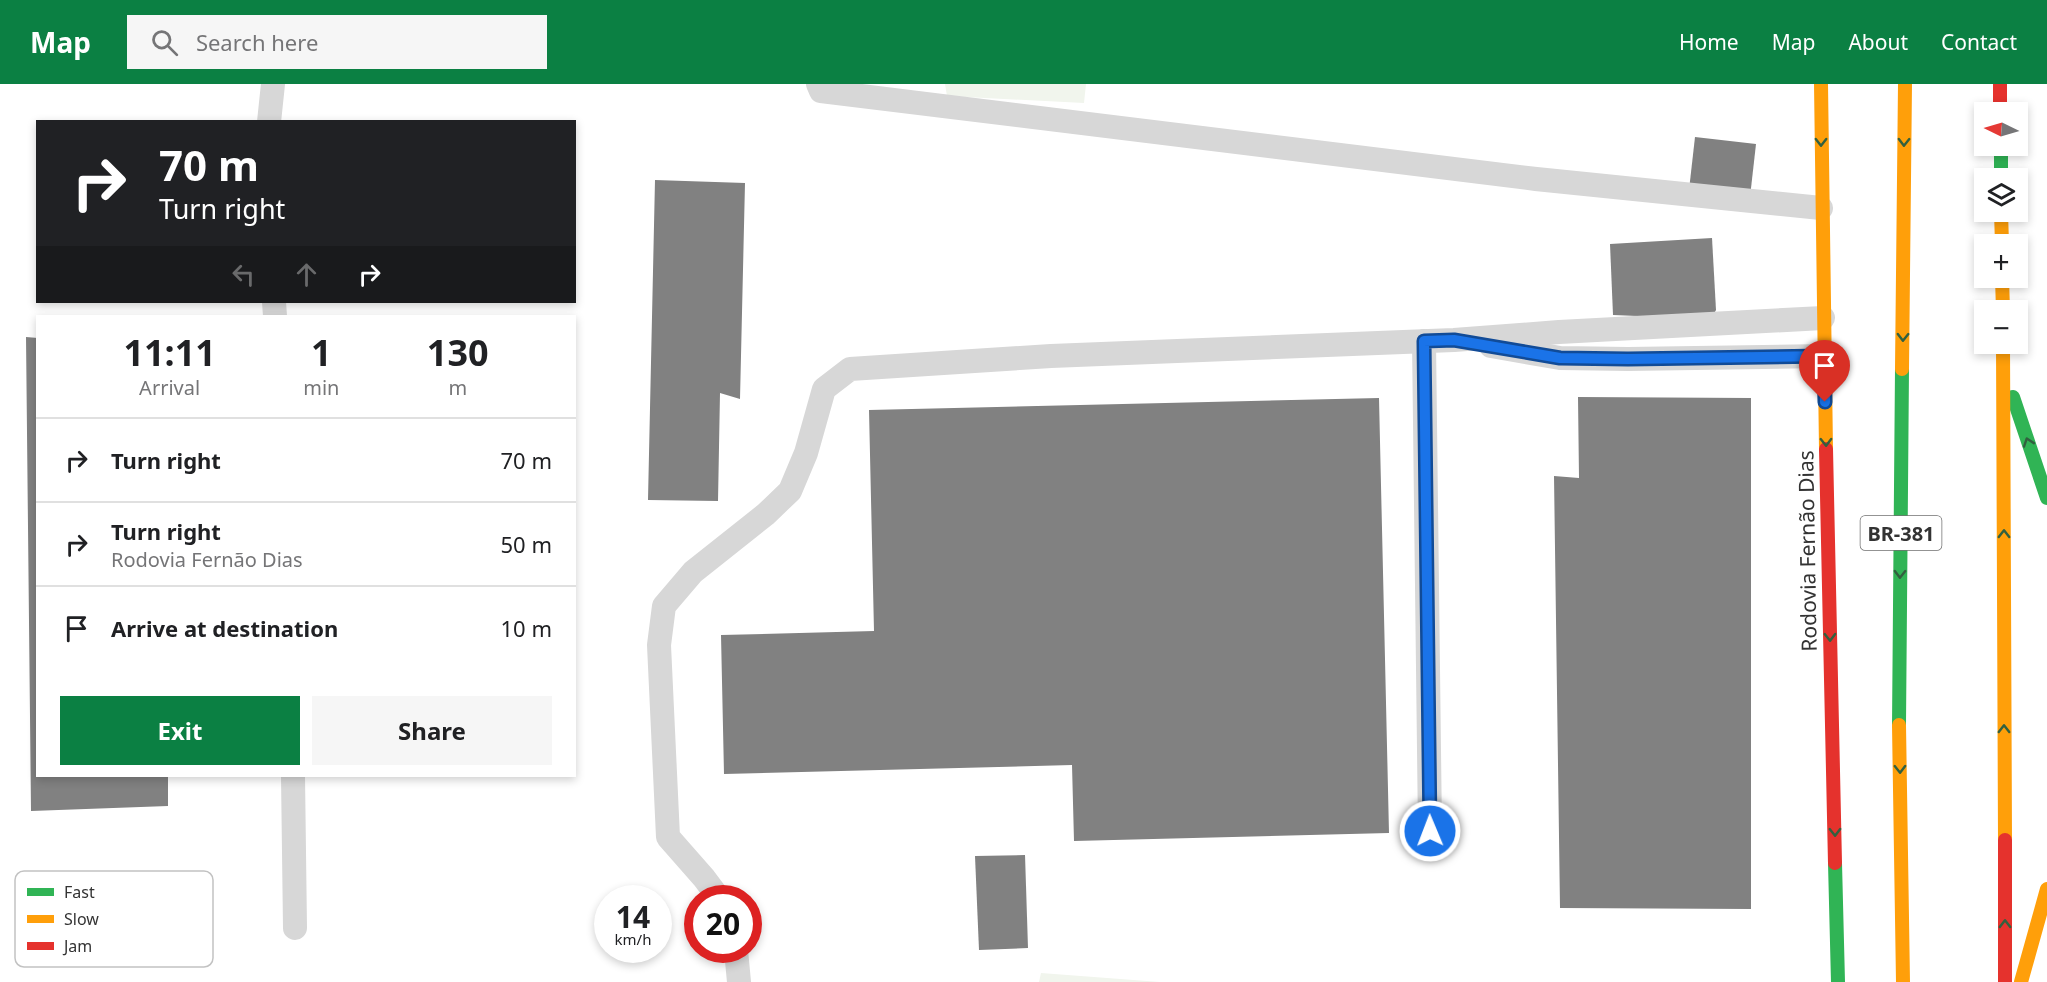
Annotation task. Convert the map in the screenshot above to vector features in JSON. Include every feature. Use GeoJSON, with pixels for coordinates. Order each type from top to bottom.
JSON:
{"type":"FeatureCollection","features":[{"type":"Feature","properties":{"kind":"main road","name":"BR-381"},"geometry":{"type":"LineString","coordinates":[[1903,982],[1899,738],[1905,84]]}},
{"type":"Feature","properties":{"kind":"main road"},"geometry":{"type":"LineString","coordinates":[[2000,84],[2000,102]]}},
{"type":"Feature","properties":{"kind":"main road","name":"Rodovia Fernão Dias"},"geometry":{"type":"LineString","coordinates":[[1817,91],[1838,982]]}},
{"type":"Feature","properties":{"kind":"main road"},"geometry":{"type":"LineString","coordinates":[[2003,354],[2005,982]]}},
{"type":"Feature","properties":{"kind":"main road"},"geometry":{"type":"LineString","coordinates":[[2004,371],[2047,498]]}},
{"type":"Feature","properties":{"kind":"main road"},"geometry":{"type":"LineString","coordinates":[[2021,982],[2047,889]]}},
{"type":"Feature","properties":{"kind":"lane"},"geometry":{"type":"LineString","coordinates":[[269,120],[273,84]]}},
{"type":"Feature","properties":{"kind":"lane"},"geometry":{"type":"LineString","coordinates":[[818,84],[821,91],[1524,178],[1821,208]]}},
{"type":"Feature","properties":{"kind":"lane"},"geometry":{"type":"LineString","coordinates":[[709,885],[668,837],[659,645],[664,606],[693,572],[766,514],[790,491],[806,453],[824,389],[850,369],[1052,356],[1454,340],[1823,318]]}},
{"type":"Feature","properties":{"kind":"lane"},"geometry":{"type":"LineString","coordinates":[[1454,340],[1560,358],[1824,356]]}},
{"type":"Feature","properties":{"kind":"lane"},"geometry":{"type":"LineString","coordinates":[[1424,341],[1430,831]]}},
{"type":"Feature","properties":{"kind":"lane"},"geometry":{"type":"LineString","coordinates":[[293,777],[296,928]]}},
{"type":"Feature","properties":{"kind":"lane"},"geometry":{"type":"LineString","coordinates":[[737,963],[739,982]]}},
{"type":"Feature","properties":{"kind":"shaded area"},"geometry":{"type":"Polygon","coordinates":[[[945,84],[1086,84],[1084,103],[947,96],[945,84]]]}},
{"type":"Feature","properties":{"kind":"shaded area"},"geometry":{"type":"Polygon","coordinates":[[[1041,973],[1160,982],[1039,982],[1041,973]]]}},
{"type":"Feature","properties":{"kind":"building"},"geometry":{"type":"Polygon","coordinates":[[[1695,137],[1756,144],[1750,197],[1689,190],[1695,137]]]}},
{"type":"Feature","properties":{"kind":"building"},"geometry":{"type":"Polygon","coordinates":[[[655,180],[745,183],[740,399],[720,393],[718,501],[648,500],[655,180]]]}},
{"type":"Feature","properties":{"kind":"building"},"geometry":{"type":"Polygon","coordinates":[[[1712,238],[1716,310],[1711,319],[1613,315],[1610,244],[1712,238]]]}},
{"type":"Feature","properties":{"kind":"building"},"geometry":{"type":"Polygon","coordinates":[[[26,337],[36,338],[36,777],[168,777],[168,806],[31,811],[26,337]]]}},
{"type":"Feature","properties":{"kind":"building"},"geometry":{"type":"Polygon","coordinates":[[[1578,397],[1751,398],[1751,909],[1560,908],[1554,476],[1579,478],[1578,397]]]}},
{"type":"Feature","properties":{"kind":"building"},"geometry":{"type":"Polygon","coordinates":[[[1379,398],[1389,833],[1074,841],[1072,765],[724,774],[721,635],[874,631],[869,410],[1379,398]]]}},
{"type":"Feature","properties":{"kind":"building"},"geometry":{"type":"Polygon","coordinates":[[[1025,855],[1028,948],[979,950],[975,856],[1025,855]]]}},
{"type":"Feature","properties":{"kind":"traffic: fast"},"geometry":{"type":"LineString","coordinates":[[2001,156],[2001,168]]}},
{"type":"Feature","properties":{"kind":"traffic: fast"},"geometry":{"type":"LineString","coordinates":[[1899,725],[1902,369]]}},
{"type":"Feature","properties":{"kind":"traffic: fast"},"geometry":{"type":"LineString","coordinates":[[2013,397],[2047,498]]}},
{"type":"Feature","properties":{"kind":"traffic: fast"},"geometry":{"type":"LineString","coordinates":[[1835,863],[1838,982]]}},
{"type":"Feature","properties":{"kind":"traffic: slow"},"geometry":{"type":"LineString","coordinates":[[1821,84],[1826,449]]}},
{"type":"Feature","properties":{"kind":"traffic: slow"},"geometry":{"type":"LineString","coordinates":[[1902,369],[1905,84]]}},
{"type":"Feature","properties":{"kind":"traffic: slow"},"geometry":{"type":"LineString","coordinates":[[2001,222],[2002,234]]}},
{"type":"Feature","properties":{"kind":"traffic: slow"},"geometry":{"type":"LineString","coordinates":[[2002,288],[2003,300]]}},
{"type":"Feature","properties":{"kind":"traffic: slow"},"geometry":{"type":"LineString","coordinates":[[2003,354],[2005,840]]}},
{"type":"Feature","properties":{"kind":"traffic: slow"},"geometry":{"type":"LineString","coordinates":[[1899,725],[1903,982]]}},
{"type":"Feature","properties":{"kind":"traffic: slow"},"geometry":{"type":"LineString","coordinates":[[2021,982],[2047,889]]}},
{"type":"Feature","properties":{"kind":"traffic: jam"},"geometry":{"type":"LineString","coordinates":[[2000,84],[2000,102]]}},
{"type":"Feature","properties":{"kind":"traffic: jam"},"geometry":{"type":"LineString","coordinates":[[1826,449],[1835,863]]}},
{"type":"Feature","properties":{"kind":"traffic: jam"},"geometry":{"type":"LineString","coordinates":[[2005,840],[2005,982]]}},
{"type":"Feature","properties":{"kind":"route"},"geometry":{"type":"LineString","coordinates":[[1430,831],[1424,341],[1454,340],[1560,358],[1824,356],[1825,402]]}}]}
